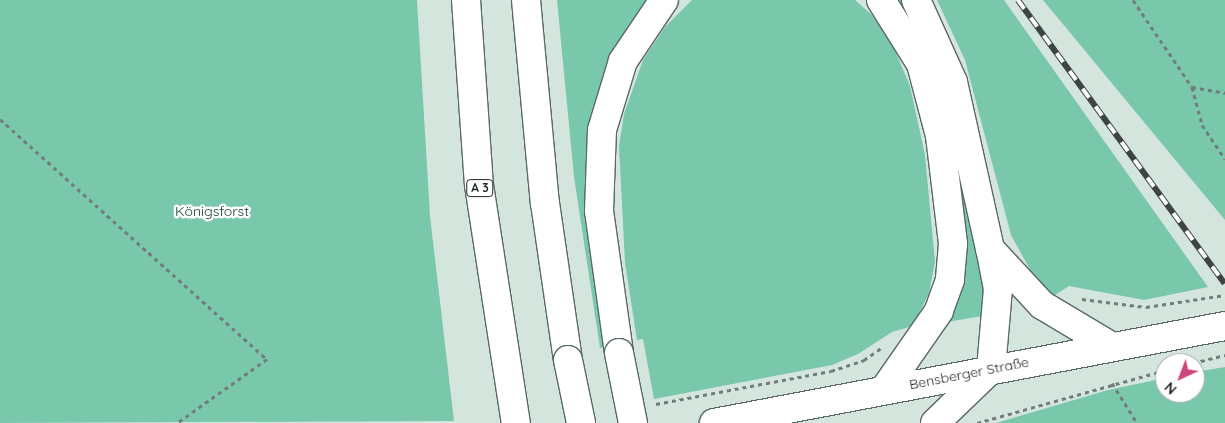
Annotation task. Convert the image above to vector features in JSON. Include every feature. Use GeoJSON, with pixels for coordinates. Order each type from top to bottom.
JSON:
{"type":"FeatureCollection","features":[{"type":"Feature","properties":{"kind":"main road","name":"A 3"},"geometry":{"type":"LineString","coordinates":[[466,0],[479,185],[516,423]]}},
{"type":"Feature","properties":{"kind":"main road"},"geometry":{"type":"LineString","coordinates":[[526,0],[545,203],[568,360],[581,423]]}},
{"type":"Feature","properties":{"kind":"main road"},"geometry":{"type":"LineString","coordinates":[[642,414],[619,353],[599,211],[602,130],[623,61],[664,0]]}},
{"type":"Feature","properties":{"kind":"main road"},"geometry":{"type":"LineString","coordinates":[[881,0],[921,64],[940,136],[949,198],[950,280],[924,335],[884,390]]}},
{"type":"Feature","properties":{"kind":"main road"},"geometry":{"type":"LineString","coordinates":[[916,0],[953,82],[998,290],[991,369],[935,423]]}},
{"type":"Feature","properties":{"kind":"main road"},"geometry":{"type":"LineString","coordinates":[[990,249],[1042,305],[1109,345]]}},
{"type":"Feature","properties":{"kind":"main road","name":"Bensberger Straße"},"geometry":{"type":"LineString","coordinates":[[714,423],[1109,345],[1217,327]]}},
{"type":"Feature","properties":{"kind":"path"},"geometry":{"type":"LineString","coordinates":[[1133,0],[1192,87],[1202,125],[1225,159]]}},
{"type":"Feature","properties":{"kind":"path"},"geometry":{"type":"LineString","coordinates":[[1192,87],[1225,93]]}},
{"type":"Feature","properties":{"kind":"path"},"geometry":{"type":"LineString","coordinates":[[0,119],[268,359],[177,423]]}},
{"type":"Feature","properties":{"kind":"path"},"geometry":{"type":"LineString","coordinates":[[1042,305],[1092,297],[1146,307],[1225,295]]}},
{"type":"Feature","properties":{"kind":"path"},"geometry":{"type":"LineString","coordinates":[[642,414],[830,371],[864,360],[888,342],[924,335]]}},
{"type":"Feature","properties":{"kind":"path"},"geometry":{"type":"LineString","coordinates":[[1205,360],[1225,355]]}},
{"type":"Feature","properties":{"kind":"path"},"geometry":{"type":"LineString","coordinates":[[977,423],[1112,383],[1155,372]]}},
{"type":"Feature","properties":{"kind":"path"},"geometry":{"type":"LineString","coordinates":[[1112,383],[1137,423]]}},
{"type":"Feature","properties":{"kind":"green space","name":"Königsforst"},"geometry":{"type":"Polygon","coordinates":[[[0,0],[417,0],[430,216],[454,421],[0,423],[0,0]]]}},
{"type":"Feature","properties":{"kind":"green space"},"geometry":{"type":"Polygon","coordinates":[[[557,0],[653,0],[613,63],[610,346],[600,348],[574,177],[557,0]]]}},
{"type":"Feature","properties":{"kind":"green space"},"geometry":{"type":"Polygon","coordinates":[[[692,0],[855,0],[872,15],[894,48],[910,86],[925,155],[935,262],[929,293],[913,326],[892,332],[858,354],[832,365],[654,399],[643,339],[637,340],[625,263],[619,146],[624,114],[643,60],[665,27],[692,0]]]}},
{"type":"Feature","properties":{"kind":"green space"},"geometry":{"type":"Polygon","coordinates":[[[894,0],[906,0],[964,162],[988,315],[947,322],[961,271],[894,0]]]}},
{"type":"Feature","properties":{"kind":"green space"},"geometry":{"type":"Polygon","coordinates":[[[937,0],[1004,0],[1208,287],[1144,300],[1069,286],[1052,297],[1038,284],[1011,235],[965,60],[937,0]]]}},
{"type":"Feature","properties":{"kind":"green space"},"geometry":{"type":"Polygon","coordinates":[[[1043,0],[1225,0],[1225,220],[1043,0]]]}},
{"type":"Feature","properties":{"kind":"green space"},"geometry":{"type":"Polygon","coordinates":[[[1225,367],[1225,423],[996,423],[1108,390],[1155,380],[1155,403],[1205,403],[1205,370],[1225,367]]]}},
{"type":"Feature","properties":{"kind":"railway"},"geometry":{"type":"LineString","coordinates":[[1018,0],[1225,284]]}}]}
